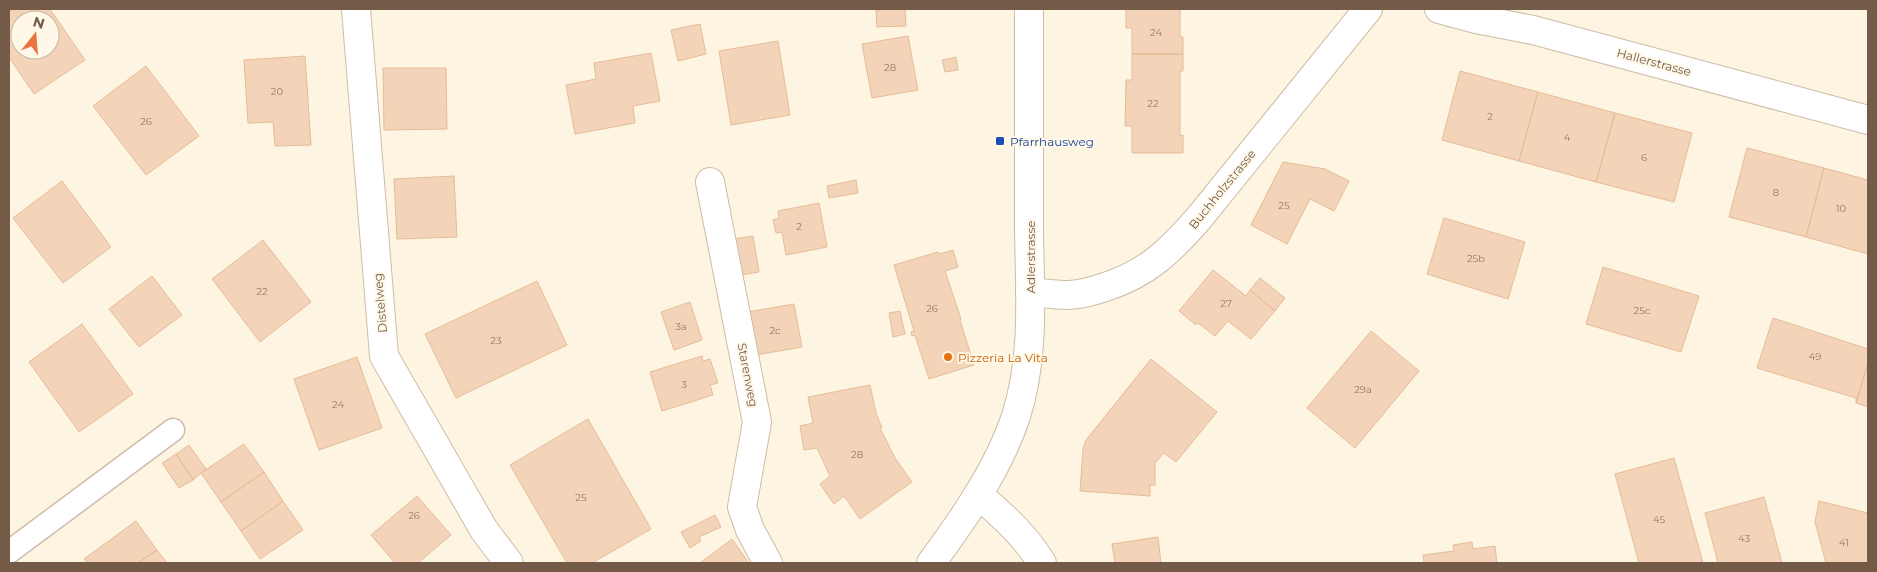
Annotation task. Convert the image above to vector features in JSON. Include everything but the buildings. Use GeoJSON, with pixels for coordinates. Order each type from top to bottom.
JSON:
{"type":"FeatureCollection","features":[{"type":"Feature","properties":{"kind":"street","name":"Distelweg"},"geometry":{"type":"LineString","coordinates":[[356,9],[384,356],[484,530],[509,563]]}},
{"type":"Feature","properties":{"kind":"street","name":"Adlerstrasse"},"geometry":{"type":"LineString","coordinates":[[978,495],[993,468],[1016,417],[1027,362],[1030,292],[1029,9]]}},
{"type":"Feature","properties":{"kind":"street","name":"Buchholzstrasse"},"geometry":{"type":"LineString","coordinates":[[1030,292],[1068,295],[1089,292],[1133,277],[1159,260],[1199,218],[1368,9]]}},
{"type":"Feature","properties":{"kind":"street","name":"Hallerstrasse"},"geometry":{"type":"LineString","coordinates":[[1439,9],[1476,19],[1533,30],[1868,120]]}},
{"type":"Feature","properties":{"kind":"street","name":"Starenweg"},"geometry":{"type":"LineString","coordinates":[[710,182],[757,422],[742,507],[750,530],[768,563]]}},
{"type":"Feature","properties":{"kind":"street"},"geometry":{"type":"LineString","coordinates":[[931,563],[978,495],[1018,532],[1042,563]]}},
{"type":"Feature","properties":{"kind":"lane"},"geometry":{"type":"LineString","coordinates":[[9,552],[173,430]]}},
{"type":"Feature","properties":{"kind":"place","name":"Pfarrhausweg"},"geometry":{"type":"Point","coordinates":[1000,141]}},
{"type":"Feature","properties":{"kind":"place","name":"Pizzeria La Vita"},"geometry":{"type":"Point","coordinates":[948,357]}}]}
